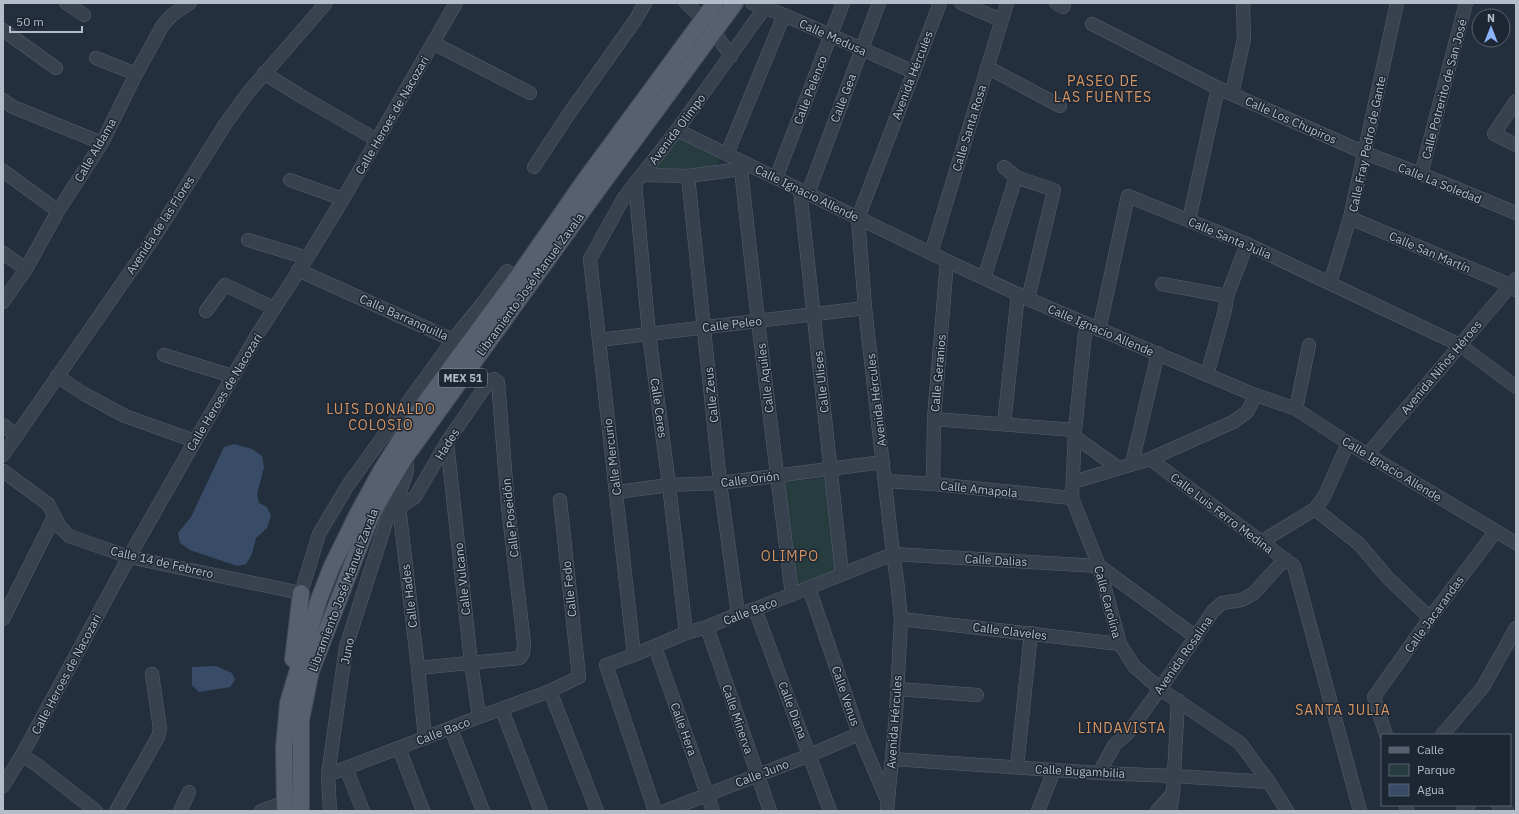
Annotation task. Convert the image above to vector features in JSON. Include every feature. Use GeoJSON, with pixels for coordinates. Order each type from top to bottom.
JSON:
{"type":"FeatureCollection","features":[{"type":"Feature","properties":{"kind":"main road","name":"Libramiento José Manuel Zavala"},"geometry":{"type":"LineString","coordinates":[[285,807],[284,747],[288,703],[319,599],[332,566],[358,513],[381,470],[418,412],[512,275],[585,180],[715,3]]}},
{"type":"Feature","properties":{"kind":"main road","name":"Libramiento José Manuel Zavala"},"geometry":{"type":"LineString","coordinates":[[301,811],[300,720],[310,671],[373,511],[406,456],[596,192],[736,3]]}},
{"type":"Feature","properties":{"kind":"main road"},"geometry":{"type":"LineString","coordinates":[[288,703],[301,593]]}},
{"type":"Feature","properties":{"kind":"street"},"geometry":{"type":"LineString","coordinates":[[66,3],[84,16]]}},
{"type":"Feature","properties":{"kind":"street","name":"Calle Aldama"},"geometry":{"type":"LineString","coordinates":[[3,302],[26,269],[58,211],[102,143],[136,74],[163,25],[172,15],[174,7],[190,3]]}},
{"type":"Feature","properties":{"kind":"street","name":"Avenida de las Flores"},"geometry":{"type":"LineString","coordinates":[[3,455],[155,236],[226,123],[264,73],[326,3]]}},
{"type":"Feature","properties":{"kind":"street","name":"Calle Heroes de Nacozari"},"geometry":{"type":"LineString","coordinates":[[3,786],[22,755],[129,557],[232,376],[343,199],[456,3]]}},
{"type":"Feature","properties":{"kind":"street"},"geometry":{"type":"LineString","coordinates":[[534,167],[568,115],[636,19],[645,3]]}},
{"type":"Feature","properties":{"kind":"street"},"geometry":{"type":"LineString","coordinates":[[686,3],[703,20]]}},
{"type":"Feature","properties":{"kind":"street","name":"Calle Medusa"},"geometry":{"type":"LineString","coordinates":[[752,3],[766,5],[830,36],[914,72]]}},
{"type":"Feature","properties":{"kind":"street","name":"Calle Pelenco"},"geometry":{"type":"LineString","coordinates":[[776,178],[843,3]]}},
{"type":"Feature","properties":{"kind":"street","name":"Calle Gea"},"geometry":{"type":"LineString","coordinates":[[804,191],[879,3]]}},
{"type":"Feature","properties":{"kind":"street","name":"Avenida Hércules"},"geometry":{"type":"LineString","coordinates":[[887,807],[892,758],[901,619],[898,580],[893,554],[886,481],[865,308],[858,218],[940,3]]}},
{"type":"Feature","properties":{"kind":"street"},"geometry":{"type":"LineString","coordinates":[[961,3],[1002,20]]}},
{"type":"Feature","properties":{"kind":"street","name":"Calle Santa Rosa"},"geometry":{"type":"LineString","coordinates":[[931,253],[1006,3]]}},
{"type":"Feature","properties":{"kind":"street"},"geometry":{"type":"LineString","coordinates":[[1056,3],[1063,7],[1064,3]]}},
{"type":"Feature","properties":{"kind":"street"},"geometry":{"type":"LineString","coordinates":[[1232,94],[1244,39],[1243,3]]}},
{"type":"Feature","properties":{"kind":"street","name":"Calle Fray Pedro de Gante"},"geometry":{"type":"LineString","coordinates":[[1330,283],[1350,218],[1398,3]]}},
{"type":"Feature","properties":{"kind":"street","name":"Calle Potrerito de San José"},"geometry":{"type":"LineString","coordinates":[[1421,174],[1466,3]]}},
{"type":"Feature","properties":{"kind":"street","name":"Avenida Olimpo"},"geometry":{"type":"LineString","coordinates":[[590,259],[623,199],[677,130],[766,5]]}},
{"type":"Feature","properties":{"kind":"street"},"geometry":{"type":"LineString","coordinates":[[727,154],[784,15]]}},
{"type":"Feature","properties":{"kind":"street","name":"Calle Los Chupiros"},"geometry":{"type":"LineString","coordinates":[[1092,24],[1218,88],[1365,153]]}},
{"type":"Feature","properties":{"kind":"street"},"geometry":{"type":"LineString","coordinates":[[3,30],[56,68]]}},
{"type":"Feature","properties":{"kind":"street"},"geometry":{"type":"LineString","coordinates":[[714,32],[731,56]]}},
{"type":"Feature","properties":{"kind":"street"},"geometry":{"type":"LineString","coordinates":[[434,43],[530,93]]}},
{"type":"Feature","properties":{"kind":"street"},"geometry":{"type":"LineString","coordinates":[[96,58],[136,74]]}},
{"type":"Feature","properties":{"kind":"street"},"geometry":{"type":"LineString","coordinates":[[987,67],[1060,106]]}},
{"type":"Feature","properties":{"kind":"street"},"geometry":{"type":"LineString","coordinates":[[264,73],[377,140]]}},
{"type":"Feature","properties":{"kind":"street"},"geometry":{"type":"LineString","coordinates":[[1189,220],[1218,88]]}},
{"type":"Feature","properties":{"kind":"street"},"geometry":{"type":"LineString","coordinates":[[3,100],[13,107],[102,143]]}},
{"type":"Feature","properties":{"kind":"street"},"geometry":{"type":"LineString","coordinates":[[1516,101],[1494,134],[1516,145]]}},
{"type":"Feature","properties":{"kind":"street","name":"Calle Ignacio Allende"},"geometry":{"type":"LineString","coordinates":[[677,130],[727,154],[741,165],[776,178],[804,191],[947,262],[1099,330],[1158,353],[1256,395],[1296,409],[1367,455],[1516,543]]}},
{"type":"Feature","properties":{"kind":"street","name":"Calle La Soledad"},"geometry":{"type":"LineString","coordinates":[[1365,153],[1421,174],[1516,214]]}},
{"type":"Feature","properties":{"kind":"street"},"geometry":{"type":"LineString","coordinates":[[639,179],[688,176],[741,165]]}},
{"type":"Feature","properties":{"kind":"street","name":"Calle Aquiles"},"geometry":{"type":"LineString","coordinates":[[741,165],[758,321],[792,594]]}},
{"type":"Feature","properties":{"kind":"street"},"geometry":{"type":"LineString","coordinates":[[1004,167],[1016,177],[1054,190],[1023,296],[1004,424]]}},
{"type":"Feature","properties":{"kind":"street"},"geometry":{"type":"LineString","coordinates":[[3,171],[58,211]]}},
{"type":"Feature","properties":{"kind":"street","name":"Calle Zeus"},"geometry":{"type":"LineString","coordinates":[[688,176],[705,327],[720,483],[738,614]]}},
{"type":"Feature","properties":{"kind":"street"},"geometry":{"type":"LineString","coordinates":[[984,278],[1016,177]]}},
{"type":"Feature","properties":{"kind":"street","name":"Calle Ceres"},"geometry":{"type":"LineString","coordinates":[[639,179],[649,334],[669,485],[686,633]]}},
{"type":"Feature","properties":{"kind":"street"},"geometry":{"type":"LineString","coordinates":[[290,180],[343,199]]}},
{"type":"Feature","properties":{"kind":"street","name":"Calle Ulises"},"geometry":{"type":"LineString","coordinates":[[804,191],[814,314],[842,574]]}},
{"type":"Feature","properties":{"kind":"street","name":"Calle Santa Julia"},"geometry":{"type":"LineString","coordinates":[[1099,330],[1128,196],[1247,244],[1460,345],[1516,387]]}},
{"type":"Feature","properties":{"kind":"street","name":"Calle San Martín"},"geometry":{"type":"LineString","coordinates":[[1350,218],[1514,285]]}},
{"type":"Feature","properties":{"kind":"street"},"geometry":{"type":"LineString","coordinates":[[248,240],[307,258]]}},
{"type":"Feature","properties":{"kind":"street"},"geometry":{"type":"LineString","coordinates":[[1207,375],[1225,310],[1227,296],[1247,244]]}},
{"type":"Feature","properties":{"kind":"street"},"geometry":{"type":"LineString","coordinates":[[3,253],[26,269]]}},
{"type":"Feature","properties":{"kind":"street","name":"Calle Mercurio"},"geometry":{"type":"LineString","coordinates":[[590,259],[634,655]]}},
{"type":"Feature","properties":{"kind":"street","name":"Calle Geranios"},"geometry":{"type":"LineString","coordinates":[[933,484],[934,419],[947,262]]}},
{"type":"Feature","properties":{"kind":"street","name":"Calle Barranquilla"},"geometry":{"type":"LineString","coordinates":[[298,270],[452,340],[482,304],[512,275]]}},
{"type":"Feature","properties":{"kind":"street"},"geometry":{"type":"LineString","coordinates":[[1162,284],[1227,296]]}},
{"type":"Feature","properties":{"kind":"street"},"geometry":{"type":"LineString","coordinates":[[206,311],[225,285],[274,308]]}},
{"type":"Feature","properties":{"kind":"street","name":"Avenida Niños Héroes"},"geometry":{"type":"LineString","coordinates":[[1367,455],[1460,345],[1514,285]]}},
{"type":"Feature","properties":{"kind":"street","name":"Calle Peleo"},"geometry":{"type":"LineString","coordinates":[[599,340],[865,308]]}},
{"type":"Feature","properties":{"kind":"street","name":"Calle Carolina"},"geometry":{"type":"LineString","coordinates":[[1086,324],[1075,433],[1072,498],[1099,566],[1120,644],[1134,666],[1160,689],[1240,743],[1269,782],[1287,811]]}},
{"type":"Feature","properties":{"kind":"street"},"geometry":{"type":"LineString","coordinates":[[301,593],[319,534],[344,491],[452,340]]}},
{"type":"Feature","properties":{"kind":"street"},"geometry":{"type":"LineString","coordinates":[[1296,409],[1309,345]]}},
{"type":"Feature","properties":{"kind":"street"},"geometry":{"type":"LineString","coordinates":[[1132,463],[1158,353]]}},
{"type":"Feature","properties":{"kind":"street"},"geometry":{"type":"LineString","coordinates":[[164,355],[232,376]]}},
{"type":"Feature","properties":{"kind":"street"},"geometry":{"type":"LineString","coordinates":[[57,376],[84,394],[125,416],[195,441]]}},
{"type":"Feature","properties":{"kind":"street","name":"Hades"},"geometry":{"type":"LineString","coordinates":[[398,503],[415,497],[447,442],[490,381],[494,379]]}},
{"type":"Feature","properties":{"kind":"street","name":"Calle Poseidón"},"geometry":{"type":"LineString","coordinates":[[471,662],[520,658],[524,653],[508,507],[498,382],[494,379]]}},
{"type":"Feature","properties":{"kind":"street"},"geometry":{"type":"LineString","coordinates":[[1073,482],[1132,463],[1150,459],[1233,422],[1247,412],[1256,395]]}},
{"type":"Feature","properties":{"kind":"street"},"geometry":{"type":"LineString","coordinates":[[934,419],[1004,424],[1075,433],[1117,468]]}},
{"type":"Feature","properties":{"kind":"street"},"geometry":{"type":"LineString","coordinates":[[3,425],[17,436]]}},
{"type":"Feature","properties":{"kind":"street","name":"Calle Vulcano"},"geometry":{"type":"LineString","coordinates":[[447,442],[471,662],[479,717]]}},
{"type":"Feature","properties":{"kind":"street"},"geometry":{"type":"LineString","coordinates":[[1261,542],[1315,509],[1324,496],[1348,443]]}},
{"type":"Feature","properties":{"kind":"street","name":"Calle Hades"},"geometry":{"type":"LineString","coordinates":[[406,456],[407,471],[398,503],[425,738]]}},
{"type":"Feature","properties":{"kind":"street","name":"Calle Luis Ferro Medina"},"geometry":{"type":"LineString","coordinates":[[1150,459],[1290,563]]}},
{"type":"Feature","properties":{"kind":"street","name":"Calle Orión"},"geometry":{"type":"LineString","coordinates":[[617,492],[669,485],[720,483],[883,462]]}},
{"type":"Feature","properties":{"kind":"street","name":"Calle 14 de Febrero"},"geometry":{"type":"LineString","coordinates":[[3,471],[48,504],[60,527],[69,536],[129,557],[301,593]]}},
{"type":"Feature","properties":{"kind":"street","name":"Calle Amapola"},"geometry":{"type":"LineString","coordinates":[[886,481],[933,484],[1072,498]]}},
{"type":"Feature","properties":{"kind":"street","name":"Calle Fedo"},"geometry":{"type":"LineString","coordinates":[[560,500],[579,678]]}},
{"type":"Feature","properties":{"kind":"street","name":"Juno"},"geometry":{"type":"LineString","coordinates":[[330,811],[328,775],[346,647],[387,519],[398,503]]}},
{"type":"Feature","properties":{"kind":"street"},"geometry":{"type":"LineString","coordinates":[[1315,509],[1359,544],[1388,578],[1430,618]]}},
{"type":"Feature","properties":{"kind":"street"},"geometry":{"type":"LineString","coordinates":[[3,619],[54,516]]}},
{"type":"Feature","properties":{"kind":"street","name":"Calle Jacarandas"},"geometry":{"type":"LineString","coordinates":[[1386,734],[1374,697],[1430,618],[1496,531]]}},
{"type":"Feature","properties":{"kind":"street","name":"Calle Baco"},"geometry":{"type":"LineString","coordinates":[[655,811],[606,665],[655,647],[686,633],[707,627],[738,614],[755,609],[893,554]]}},
{"type":"Feature","properties":{"kind":"street","name":"Calle Dalias"},"geometry":{"type":"LineString","coordinates":[[893,554],[1099,566]]}},
{"type":"Feature","properties":{"kind":"street"},"geometry":{"type":"LineString","coordinates":[[1290,563],[1360,811]]}},
{"type":"Feature","properties":{"kind":"street","name":"Avenida Rosalina"},"geometry":{"type":"LineString","coordinates":[[1099,773],[1115,744],[1128,733],[1213,612],[1222,603],[1242,600],[1254,593],[1290,563]]}},
{"type":"Feature","properties":{"kind":"street"},"geometry":{"type":"LineString","coordinates":[[1099,566],[1196,637]]}},
{"type":"Feature","properties":{"kind":"street","name":"Calle Venus"},"geometry":{"type":"LineString","coordinates":[[808,588],[859,734],[887,807]]}},
{"type":"Feature","properties":{"kind":"street","name":"Calle Diana"},"geometry":{"type":"LineString","coordinates":[[755,609],[830,811]]}},
{"type":"Feature","properties":{"kind":"street","name":"Calle Claveles"},"geometry":{"type":"LineString","coordinates":[[901,619],[1120,644]]}},
{"type":"Feature","properties":{"kind":"street","name":"Calle Minerva"},"geometry":{"type":"LineString","coordinates":[[707,627],[770,811]]}},
{"type":"Feature","properties":{"kind":"street"},"geometry":{"type":"LineString","coordinates":[[1443,734],[1483,688],[1516,628]]}},
{"type":"Feature","properties":{"kind":"street"},"geometry":{"type":"LineString","coordinates":[[1017,767],[1031,633]]}},
{"type":"Feature","properties":{"kind":"street","name":"Calle Hera"},"geometry":{"type":"LineString","coordinates":[[655,647],[713,811]]}},
{"type":"Feature","properties":{"kind":"street"},"geometry":{"type":"LineString","coordinates":[[418,668],[471,662]]}},
{"type":"Feature","properties":{"kind":"street"},"geometry":{"type":"LineString","coordinates":[[116,811],[158,737],[160,729],[152,674]]}},
{"type":"Feature","properties":{"kind":"street","name":"Calle Baco"},"geometry":{"type":"LineString","coordinates":[[328,775],[479,717],[502,710],[579,678]]}},
{"type":"Feature","properties":{"kind":"street"},"geometry":{"type":"LineString","coordinates":[[897,689],[977,695]]}},
{"type":"Feature","properties":{"kind":"street"},"geometry":{"type":"LineString","coordinates":[[550,691],[597,811]]}},
{"type":"Feature","properties":{"kind":"street"},"geometry":{"type":"LineString","coordinates":[[1170,811],[1174,776],[1178,700]]}},
{"type":"Feature","properties":{"kind":"street"},"geometry":{"type":"LineString","coordinates":[[502,710],[541,811]]}},
{"type":"Feature","properties":{"kind":"street"},"geometry":{"type":"LineString","coordinates":[[451,729],[482,811]]}},
{"type":"Feature","properties":{"kind":"street","name":"Calle Juno"},"geometry":{"type":"LineString","coordinates":[[664,811],[810,755],[859,734]]}},
{"type":"Feature","properties":{"kind":"street"},"geometry":{"type":"LineString","coordinates":[[399,748],[423,811]]}},
{"type":"Feature","properties":{"kind":"street"},"geometry":{"type":"LineString","coordinates":[[22,755],[96,811]]}},
{"type":"Feature","properties":{"kind":"street","name":"Calle Bugambilia"},"geometry":{"type":"LineString","coordinates":[[892,758],[1099,773],[1269,782]]}},
{"type":"Feature","properties":{"kind":"street"},"geometry":{"type":"LineString","coordinates":[[346,768],[363,811]]}},
{"type":"Feature","properties":{"kind":"street"},"geometry":{"type":"LineString","coordinates":[[1038,811],[1054,770]]}},
{"type":"Feature","properties":{"kind":"street"},"geometry":{"type":"LineString","coordinates":[[180,811],[189,792]]}},
{"type":"Feature","properties":{"kind":"street"},"geometry":{"type":"LineString","coordinates":[[1157,811],[1172,793]]}},
{"type":"Feature","properties":{"kind":"street"},"geometry":{"type":"LineString","coordinates":[[261,811],[285,807]]}},
{"type":"Feature","properties":{"kind":"green space"},"geometry":{"type":"Polygon","coordinates":[[[677,136],[721,156],[718,163],[712,167],[681,172],[650,171],[677,136]]]}},
{"type":"Feature","properties":{"kind":"green space"},"geometry":{"type":"Polygon","coordinates":[[[826,478],[836,572],[794,589],[783,482],[826,478]]]}},
{"type":"Feature","properties":{"kind":"water"},"geometry":{"type":"Polygon","coordinates":[[[234,444],[252,449],[262,456],[264,467],[257,494],[259,503],[267,507],[271,516],[267,528],[256,538],[252,554],[246,564],[237,566],[190,550],[180,543],[178,533],[191,517],[224,447],[234,444]]]}},
{"type":"Feature","properties":{"kind":"water"},"geometry":{"type":"Polygon","coordinates":[[[216,666],[232,673],[235,680],[230,687],[199,692],[192,685],[192,667],[216,666]]]}},
{"type":"Feature","properties":{"kind":"district","name":"PASEO DE LAS FUENTES"},"geometry":{"type":"Point","coordinates":[1103,90]}},
{"type":"Feature","properties":{"kind":"district","name":"LUIS DONALDO COLOSIO"},"geometry":{"type":"Point","coordinates":[381,418]}},
{"type":"Feature","properties":{"kind":"district","name":"OLIMPO"},"geometry":{"type":"Point","coordinates":[790,556]}},
{"type":"Feature","properties":{"kind":"district","name":"SANTA JULIA"},"geometry":{"type":"Point","coordinates":[1343,710]}},
{"type":"Feature","properties":{"kind":"district","name":"LINDAVISTA"},"geometry":{"type":"Point","coordinates":[1122,728]}}]}
